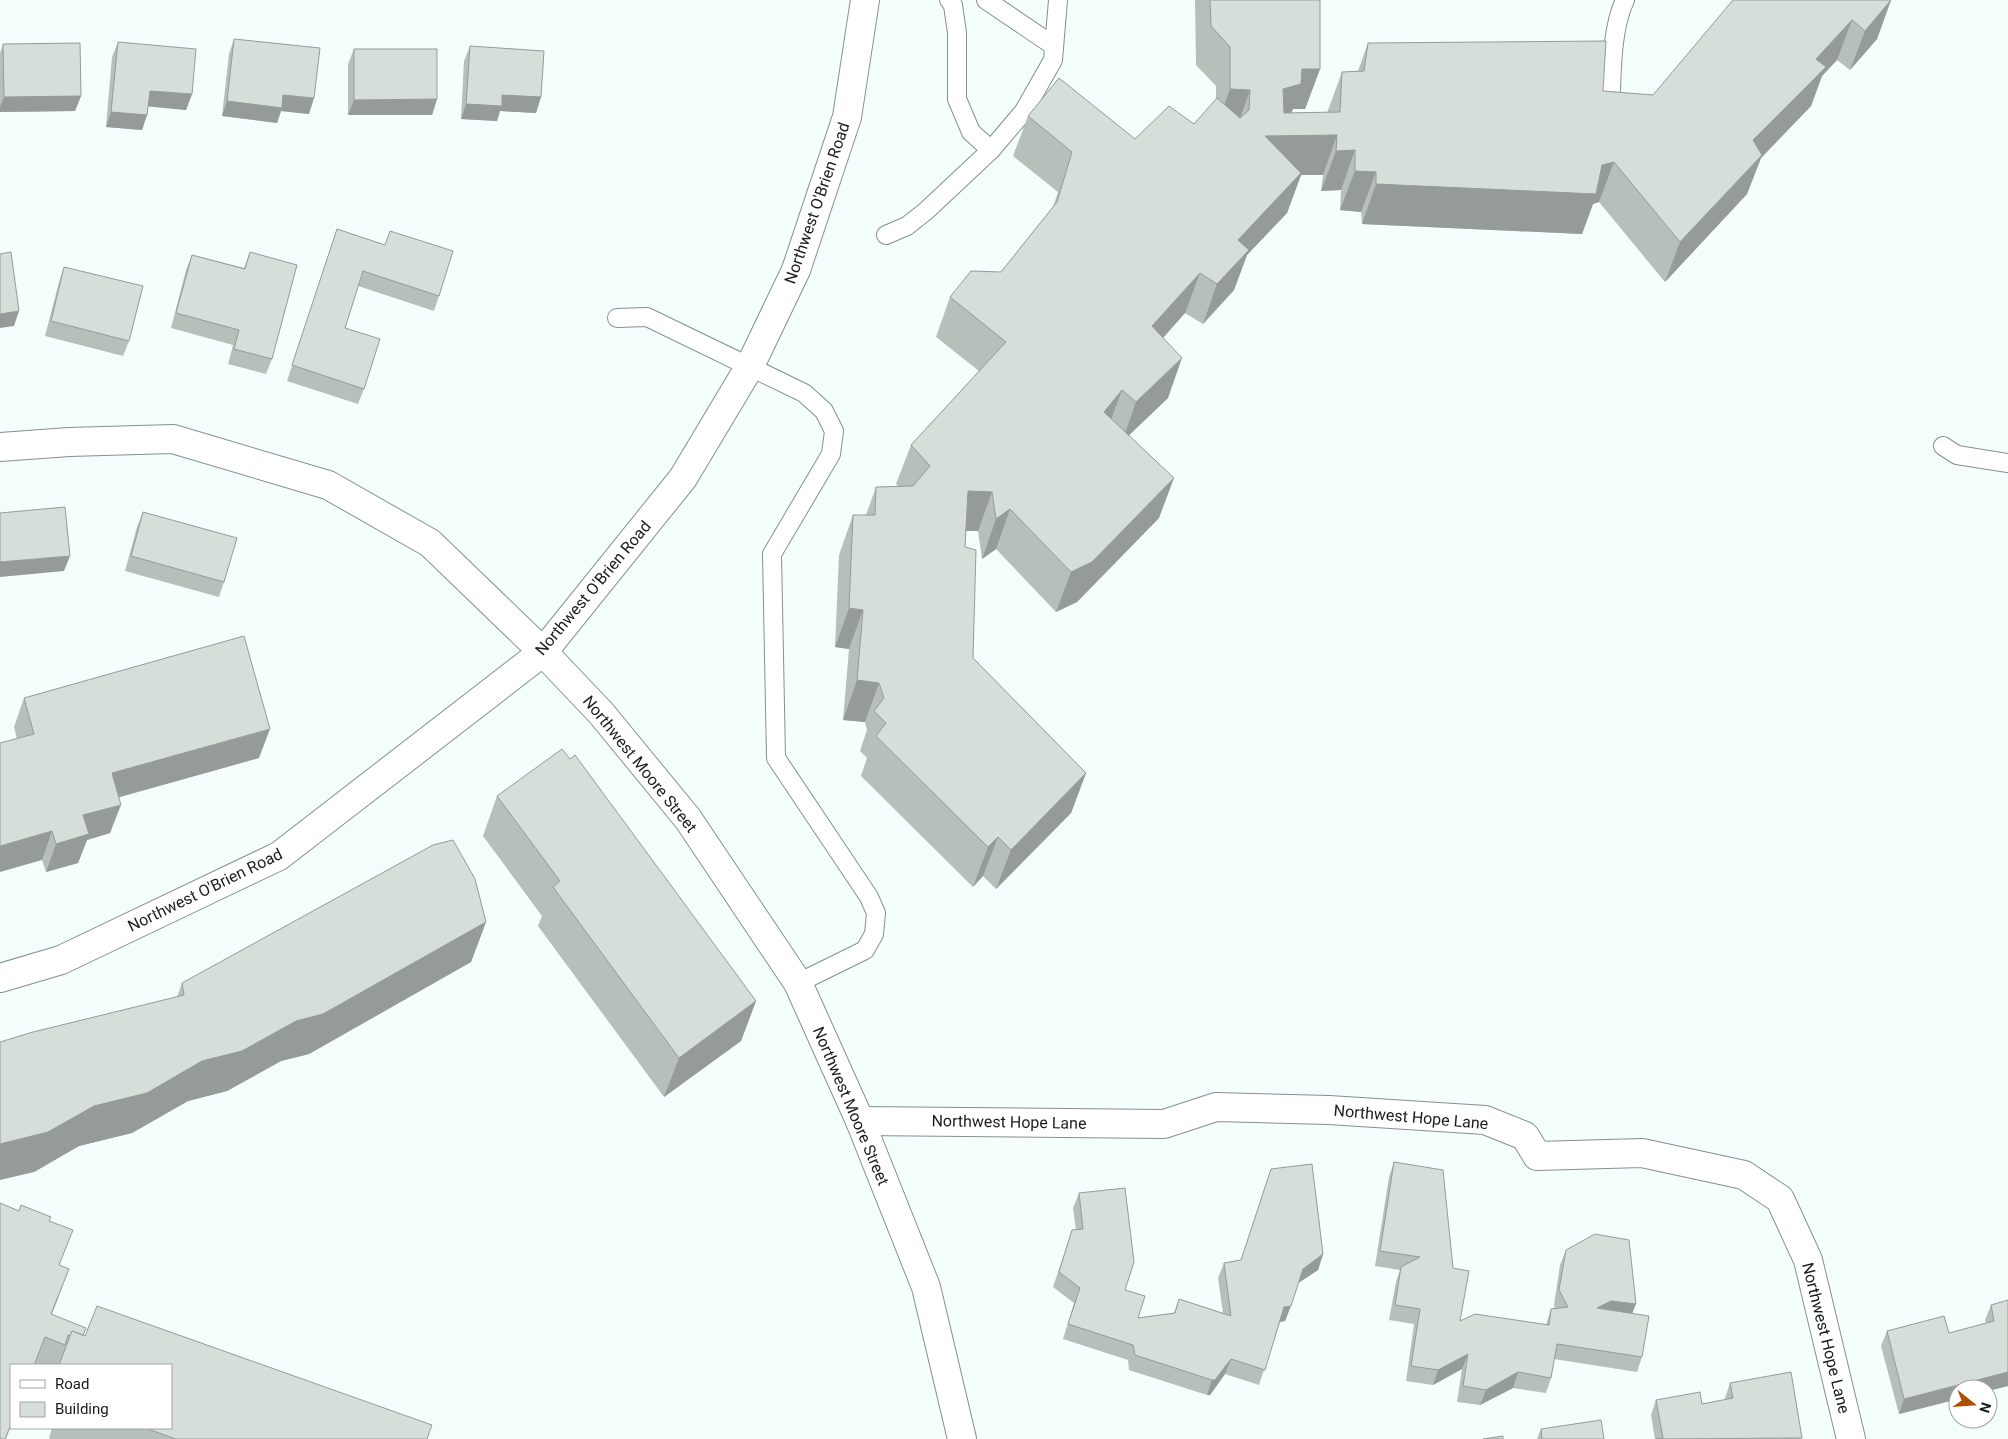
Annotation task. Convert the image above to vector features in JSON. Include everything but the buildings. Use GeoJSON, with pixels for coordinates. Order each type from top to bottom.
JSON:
{"type":"FeatureCollection","features":[{"type":"Feature","properties":{"kind":"street","name":"Northwest O'Brien Road"},"geometry":{"type":"LineString","coordinates":[[0,978],[61,960],[279,856],[543,652],[683,478],[750,366],[796,270],[847,117],[865,0]]}},
{"type":"Feature","properties":{"kind":"street","name":"Northwest Moore Street"},"geometry":{"type":"LineString","coordinates":[[0,447],[69,442],[172,439],[260,463],[328,485],[430,543],[543,652],[601,713],[688,819],[798,983],[860,1121],[926,1287],[962,1439]]}},
{"type":"Feature","properties":{"kind":"street","name":"Northwest Hope Lane"},"geometry":{"type":"LineString","coordinates":[[860,1121],[1164,1124],[1216,1107],[1329,1110],[1485,1120],[1526,1136],[1537,1156],[1642,1153],[1744,1174],[1780,1198],[1808,1260],[1850,1439]]}},
{"type":"Feature","properties":{"kind":"lane"},"geometry":{"type":"LineString","coordinates":[[949,0],[953,5],[957,33],[957,99],[971,132],[991,150]]}},
{"type":"Feature","properties":{"kind":"lane"},"geometry":{"type":"LineString","coordinates":[[986,0],[1054,46]]}},
{"type":"Feature","properties":{"kind":"lane"},"geometry":{"type":"LineString","coordinates":[[886,235],[907,226],[926,211],[991,150],[1024,111],[1053,60],[1058,0]]}},
{"type":"Feature","properties":{"kind":"lane"},"geometry":{"type":"LineString","coordinates":[[1609,124],[1614,50],[1622,7],[1626,0]]}},
{"type":"Feature","properties":{"kind":"lane"},"geometry":{"type":"LineString","coordinates":[[618,318],[647,317],[804,393],[824,411],[834,431],[831,454],[772,554],[776,758],[869,897],[876,913],[874,934],[865,950],[798,983]]}},
{"type":"Feature","properties":{"kind":"lane"},"geometry":{"type":"LineString","coordinates":[[1943,446],[1958,455],[2008,463]]}}]}
